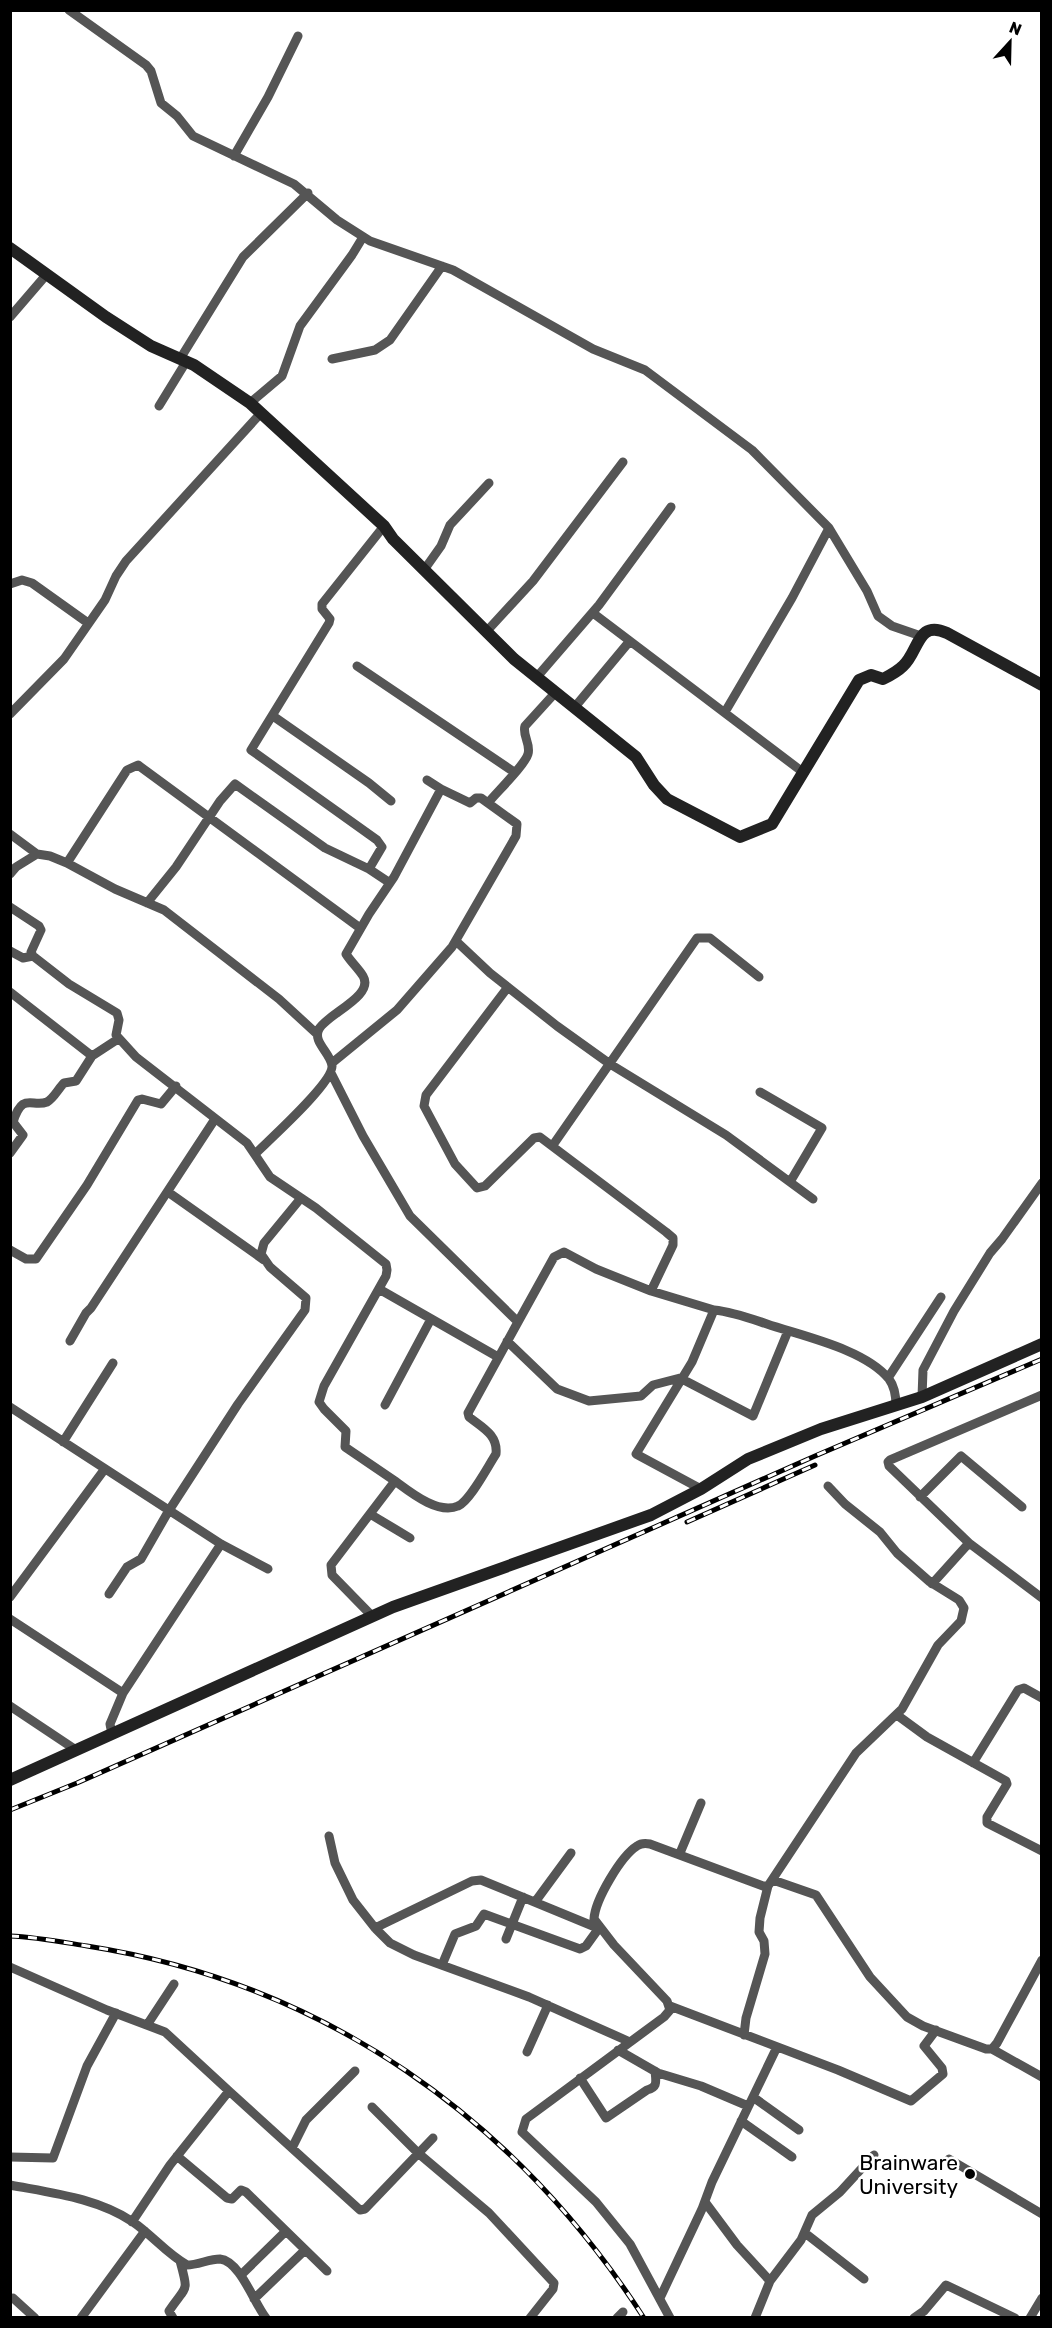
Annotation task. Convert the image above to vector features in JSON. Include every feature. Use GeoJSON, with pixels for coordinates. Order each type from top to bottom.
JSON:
{"type":"FeatureCollection","features":[{"type":"Feature","properties":{"kind":"street"},"geometry":{"type":"LineString","coordinates":[[69,10],[146,65],[151,71],[161,103],[177,116],[190,134],[294,184],[363,237],[398,253],[442,266],[593,350],[645,370],[752,450],[829,528],[867,591],[878,616],[892,626],[921,636]]}},
{"type":"Feature","properties":{"kind":"street"},"geometry":{"type":"LineString","coordinates":[[234,156],[272,89],[298,36]]}},
{"type":"Feature","properties":{"kind":"street"},"geometry":{"type":"LineString","coordinates":[[159,406],[243,257],[308,193]]}},
{"type":"Feature","properties":{"kind":"street"},"geometry":{"type":"LineString","coordinates":[[250,403],[282,376],[300,326],[363,237]]}},
{"type":"Feature","properties":{"kind":"street"},"geometry":{"type":"LineString","coordinates":[[10,248],[106,317],[151,346],[183,361],[250,403],[384,526],[393,539],[486,632],[536,678],[636,757],[667,799],[740,837],[772,824],[859,680],[871,675],[883,679],[904,665],[921,636],[937,629],[1041,686]]}},
{"type":"Feature","properties":{"kind":"street"},"geometry":{"type":"LineString","coordinates":[[332,359],[375,350],[390,340],[442,266]]}},
{"type":"Feature","properties":{"kind":"street"},"geometry":{"type":"LineString","coordinates":[[10,317],[47,274]]}},
{"type":"Feature","properties":{"kind":"street"},"geometry":{"type":"LineString","coordinates":[[10,714],[64,659],[105,600],[126,561],[261,413]]}},
{"type":"Feature","properties":{"kind":"street"},"geometry":{"type":"LineString","coordinates":[[486,632],[533,581],[623,462]]}},
{"type":"Feature","properties":{"kind":"street"},"geometry":{"type":"LineString","coordinates":[[424,570],[441,546],[450,525],[489,483]]}},
{"type":"Feature","properties":{"kind":"street"},"geometry":{"type":"LineString","coordinates":[[536,678],[593,614],[671,507]]}},
{"type":"Feature","properties":{"kind":"street"},"geometry":{"type":"LineString","coordinates":[[369,869],[382,847],[377,840],[251,750],[329,623],[330,619],[322,609],[322,604],[384,526]]}},
{"type":"Feature","properties":{"kind":"street"},"geometry":{"type":"LineString","coordinates":[[724,712],[792,598],[829,528]]}},
{"type":"Feature","properties":{"kind":"street"},"geometry":{"type":"LineString","coordinates":[[10,584],[22,580],[32,583],[88,623]]}},
{"type":"Feature","properties":{"kind":"street"},"geometry":{"type":"LineString","coordinates":[[593,614],[804,773]]}},
{"type":"Feature","properties":{"kind":"street"},"geometry":{"type":"LineString","coordinates":[[574,708],[629,642]]}},
{"type":"Feature","properties":{"kind":"street"},"geometry":{"type":"LineString","coordinates":[[357,666],[514,772]]}},
{"type":"Feature","properties":{"kind":"street"},"geometry":{"type":"LineString","coordinates":[[488,803],[529,752],[525,726],[555,693]]}},
{"type":"Feature","properties":{"kind":"street"},"geometry":{"type":"LineString","coordinates":[[273,716],[391,801]]}},
{"type":"Feature","properties":{"kind":"street"},"geometry":{"type":"LineString","coordinates":[[67,863],[127,770],[138,765],[360,928]]}},
{"type":"Feature","properties":{"kind":"street"},"geometry":{"type":"LineString","coordinates":[[255,1154],[323,1087],[332,1068],[397,1010],[456,941],[518,831],[517,824],[478,797],[468,802],[427,780]]}},
{"type":"Feature","properties":{"kind":"street"},"geometry":{"type":"LineString","coordinates":[[147,903],[176,867],[208,818],[235,784],[325,848],[369,869],[390,883]]}},
{"type":"Feature","properties":{"kind":"street"},"geometry":{"type":"LineString","coordinates":[[317,1034],[327,1020],[358,997],[365,986],[364,978],[346,954],[390,883],[441,789]]}},
{"type":"Feature","properties":{"kind":"street"},"geometry":{"type":"LineString","coordinates":[[10,834],[37,854],[50,856],[67,863],[115,890],[164,910],[279,999],[317,1034],[363,1136],[410,1216],[518,1322]]}},
{"type":"Feature","properties":{"kind":"street"},"geometry":{"type":"LineString","coordinates":[[10,874],[16,867],[37,854]]}},
{"type":"Feature","properties":{"kind":"street"},"geometry":{"type":"LineString","coordinates":[[10,907],[39,926],[41,930],[31,952],[33,956],[69,984],[117,1013],[119,1016],[116,1035],[118,1039],[144,1063],[247,1143],[270,1177],[316,1208],[386,1264],[386,1276],[324,1386],[319,1402],[346,1431],[345,1447],[416,1497],[441,1507],[457,1507],[465,1500],[496,1454],[497,1445],[494,1437],[469,1418],[468,1413],[548,1268],[559,1253],[571,1255],[596,1269],[651,1291],[714,1310],[733,1312],[850,1353],[867,1362],[888,1378],[894,1387],[896,1406]]}},
{"type":"Feature","properties":{"kind":"street"},"geometry":{"type":"LineString","coordinates":[[553,1145],[698,938],[710,938],[759,977]]}},
{"type":"Feature","properties":{"kind":"street"},"geometry":{"type":"LineString","coordinates":[[456,941],[557,1026],[610,1064],[726,1135],[813,1199]]}},
{"type":"Feature","properties":{"kind":"street"},"geometry":{"type":"LineString","coordinates":[[10,951],[26,959],[33,956]]}},
{"type":"Feature","properties":{"kind":"street"},"geometry":{"type":"LineString","coordinates":[[508,987],[426,1095],[424,1106],[456,1164],[477,1188],[485,1186],[534,1138],[540,1137],[673,1238],[670,1253],[651,1291]]}},
{"type":"Feature","properties":{"kind":"street"},"geometry":{"type":"LineString","coordinates":[[10,992],[92,1056]]}},
{"type":"Feature","properties":{"kind":"street"},"geometry":{"type":"LineString","coordinates":[[10,1153],[23,1135],[13,1122],[24,1103],[31,1101],[41,1103],[50,1100],[64,1083],[76,1081],[92,1056],[118,1039]]}},
{"type":"Feature","properties":{"kind":"street"},"geometry":{"type":"LineString","coordinates":[[10,1250],[26,1259],[36,1259],[87,1185],[138,1100],[161,1104],[176,1086]]}},
{"type":"Feature","properties":{"kind":"street"},"geometry":{"type":"LineString","coordinates":[[760,1092],[822,1128],[790,1182]]}},
{"type":"Feature","properties":{"kind":"street"},"geometry":{"type":"LineString","coordinates":[[70,1341],[86,1313],[215,1119]]}},
{"type":"Feature","properties":{"kind":"street"},"geometry":{"type":"LineString","coordinates":[[922,1397],[924,1371],[966,1289],[1041,1183]]}},
{"type":"Feature","properties":{"kind":"street"},"geometry":{"type":"LineString","coordinates":[[109,1594],[127,1567],[141,1559],[168,1512],[238,1404],[307,1305],[306,1298],[265,1261],[168,1192]]}},
{"type":"Feature","properties":{"kind":"street"},"geometry":{"type":"LineString","coordinates":[[265,1261],[261,1249],[301,1198]]}},
{"type":"Feature","properties":{"kind":"street"},"geometry":{"type":"LineString","coordinates":[[379,1289],[498,1357]]}},
{"type":"Feature","properties":{"kind":"street"},"geometry":{"type":"LineString","coordinates":[[888,1378],[941,1297]]}},
{"type":"Feature","properties":{"kind":"street"},"geometry":{"type":"LineString","coordinates":[[701,1489],[636,1454],[680,1378],[692,1362],[714,1310]]}},
{"type":"Feature","properties":{"kind":"street"},"geometry":{"type":"LineString","coordinates":[[385,1405],[431,1319]]}},
{"type":"Feature","properties":{"kind":"street"},"geometry":{"type":"LineString","coordinates":[[507,1341],[557,1389],[589,1401],[641,1396],[653,1385],[680,1378],[753,1416],[788,1331]]}},
{"type":"Feature","properties":{"kind":"street"},"geometry":{"type":"LineString","coordinates":[[10,1780],[372,1616],[470,1578],[651,1515],[701,1489],[748,1459],[821,1429],[922,1397],[1041,1344]]}},
{"type":"Feature","properties":{"kind":"street"},"geometry":{"type":"LineString","coordinates":[[63,1442],[113,1362]]}},
{"type":"Feature","properties":{"kind":"street"},"geometry":{"type":"LineString","coordinates":[[1041,1395],[890,1460],[889,1466],[969,1543],[1041,1598]]}},
{"type":"Feature","properties":{"kind":"street"},"geometry":{"type":"LineString","coordinates":[[10,1407],[220,1545],[268,1569]]}},
{"type":"Feature","properties":{"kind":"street"},"geometry":{"type":"LineString","coordinates":[[920,1497],[961,1456],[1022,1508]]}},
{"type":"Feature","properties":{"kind":"street"},"geometry":{"type":"LineString","coordinates":[[10,1597],[104,1470]]}},
{"type":"Feature","properties":{"kind":"street"},"geometry":{"type":"LineString","coordinates":[[372,1616],[332,1575],[330,1570],[331,1565],[395,1481]]}},
{"type":"Feature","properties":{"kind":"street"},"geometry":{"type":"LineString","coordinates":[[744,2035],[746,2018],[765,1954],[764,1941],[759,1932],[760,1918],[771,1883],[856,1753],[897,1715],[938,1645],[962,1618],[964,1608],[961,1602],[932,1584],[897,1553],[880,1532],[845,1504],[828,1486]]}},
{"type":"Feature","properties":{"kind":"street"},"geometry":{"type":"LineString","coordinates":[[370,1514],[410,1538]]}},
{"type":"Feature","properties":{"kind":"street"},"geometry":{"type":"LineString","coordinates":[[932,1584],[969,1543]]}},
{"type":"Feature","properties":{"kind":"street"},"geometry":{"type":"LineString","coordinates":[[112,1734],[110,1724],[123,1693],[220,1545]]}},
{"type":"Feature","properties":{"kind":"street"},"geometry":{"type":"LineString","coordinates":[[10,1619],[123,1693]]}},
{"type":"Feature","properties":{"kind":"street"},"geometry":{"type":"LineString","coordinates":[[973,1763],[1018,1690],[1024,1688],[1041,1698]]}},
{"type":"Feature","properties":{"kind":"street"},"geometry":{"type":"LineString","coordinates":[[10,1706],[76,1750]]}},
{"type":"Feature","properties":{"kind":"street"},"geometry":{"type":"LineString","coordinates":[[897,1715],[927,1737],[949,1747],[960,1757],[1006,1781],[987,1817],[987,1823],[1041,1851]]}},
{"type":"Feature","properties":{"kind":"street"},"geometry":{"type":"LineString","coordinates":[[680,1853],[701,1803]]}},
{"type":"Feature","properties":{"kind":"street"},"geometry":{"type":"LineString","coordinates":[[329,1836],[342,1881],[352,1900],[375,1928],[396,1946],[548,2005],[630,2042]]}},
{"type":"Feature","properties":{"kind":"street"},"geometry":{"type":"LineString","coordinates":[[936,2030],[924,2046],[942,2068],[943,2074],[911,2101],[838,2070],[670,2006],[601,1929],[594,1918],[597,1904],[623,1859],[637,1846],[650,1844],[680,1853],[763,1886],[771,1883],[816,1895],[879,1987],[906,2017],[986,2049],[992,2049],[1041,2077]]}},
{"type":"Feature","properties":{"kind":"street"},"geometry":{"type":"LineString","coordinates":[[535,1902],[571,1852]]}},
{"type":"Feature","properties":{"kind":"street"},"geometry":{"type":"LineString","coordinates":[[375,1928],[472,1881],[487,1882],[601,1929]]}},
{"type":"Feature","properties":{"kind":"street"},"geometry":{"type":"LineString","coordinates":[[506,1939],[523,1897]]}},
{"type":"Feature","properties":{"kind":"street"},"geometry":{"type":"LineString","coordinates":[[442,1965],[455,1934],[476,1926],[482,1915],[487,1914],[580,1949],[586,1946],[601,1929]]}},
{"type":"Feature","properties":{"kind":"street"},"geometry":{"type":"LineString","coordinates":[[992,2049],[1041,1960]]}},
{"type":"Feature","properties":{"kind":"street"},"geometry":{"type":"LineString","coordinates":[[10,1967],[165,2032],[360,2210],[364,2209],[433,2138]]}},
{"type":"Feature","properties":{"kind":"street"},"geometry":{"type":"LineString","coordinates":[[147,2025],[174,1984]]}},
{"type":"Feature","properties":{"kind":"street"},"geometry":{"type":"LineString","coordinates":[[527,2052],[548,2005]]}},
{"type":"Feature","properties":{"kind":"street"},"geometry":{"type":"LineString","coordinates":[[669,2318],[630,2244],[596,2202],[522,2132],[526,2119],[664,2017],[670,2010],[670,2006]]}},
{"type":"Feature","properties":{"kind":"street"},"geometry":{"type":"LineString","coordinates":[[10,2157],[53,2158],[87,2066],[116,2013]]}},
{"type":"Feature","properties":{"kind":"street"},"geometry":{"type":"LineString","coordinates":[[660,2298],[777,2048]]}},
{"type":"Feature","properties":{"kind":"street"},"geometry":{"type":"LineString","coordinates":[[618,2050],[656,2071],[750,2102],[799,2130]]}},
{"type":"Feature","properties":{"kind":"street"},"geometry":{"type":"LineString","coordinates":[[292,2148],[306,2120],[355,2071]]}},
{"type":"Feature","properties":{"kind":"street"},"geometry":{"type":"LineString","coordinates":[[580,2078],[606,2118],[647,2090],[654,2089],[656,2071]]}},
{"type":"Feature","properties":{"kind":"street"},"geometry":{"type":"LineString","coordinates":[[132,2222],[177,2156],[230,2091]]}},
{"type":"Feature","properties":{"kind":"street"},"geometry":{"type":"LineString","coordinates":[[372,2107],[418,2153],[489,2213],[554,2283],[554,2289],[530,2318]]}},
{"type":"Feature","properties":{"kind":"street"},"geometry":{"type":"LineString","coordinates":[[741,2121],[792,2157]]}},
{"type":"Feature","properties":{"kind":"street"},"geometry":{"type":"LineString","coordinates":[[755,2318],[770,2281],[805,2233],[816,2211],[840,2192],[874,2154]]}},
{"type":"Feature","properties":{"kind":"street"},"geometry":{"type":"LineString","coordinates":[[177,2156],[227,2198],[232,2199],[241,2190],[246,2192],[327,2271]]}},
{"type":"Feature","properties":{"kind":"street"},"geometry":{"type":"LineString","coordinates":[[949,2159],[1041,2214]]}},
{"type":"Feature","properties":{"kind":"street"},"geometry":{"type":"LineString","coordinates":[[10,2185],[83,2199],[117,2213],[145,2231],[187,2265],[219,2259],[229,2263],[241,2275],[266,2318]]}},
{"type":"Feature","properties":{"kind":"street"},"geometry":{"type":"LineString","coordinates":[[705,2202],[737,2245],[770,2281]]}},
{"type":"Feature","properties":{"kind":"street"},"geometry":{"type":"LineString","coordinates":[[81,2318],[145,2231]]}},
{"type":"Feature","properties":{"kind":"street"},"geometry":{"type":"LineString","coordinates":[[241,2275],[286,2231]]}},
{"type":"Feature","properties":{"kind":"street"},"geometry":{"type":"LineString","coordinates":[[805,2233],[864,2278]]}},
{"type":"Feature","properties":{"kind":"street"},"geometry":{"type":"LineString","coordinates":[[254,2300],[305,2250]]}},
{"type":"Feature","properties":{"kind":"street"},"geometry":{"type":"LineString","coordinates":[[173,2318],[169,2311],[185,2291],[186,2284],[180,2261]]}},
{"type":"Feature","properties":{"kind":"street"},"geometry":{"type":"LineString","coordinates":[[914,2318],[924,2311],[946,2285],[1016,2318]]}},
{"type":"Feature","properties":{"kind":"street"},"geometry":{"type":"LineString","coordinates":[[14,2298],[35,2318]]}},
{"type":"Feature","properties":{"kind":"street"},"geometry":{"type":"LineString","coordinates":[[1030,2318],[1041,2298]]}},
{"type":"Feature","properties":{"kind":"railway"},"geometry":{"type":"LineString","coordinates":[[10,1810],[77,1783],[815,1456],[1042,1359]]}},
{"type":"Feature","properties":{"kind":"railway"},"geometry":{"type":"LineString","coordinates":[[687,1522],[815,1465]]}},
{"type":"Feature","properties":{"kind":"railway"},"geometry":{"type":"LineString","coordinates":[[10,1936],[87,1946],[174,1964],[256,1992],[333,2027],[406,2071],[474,2122],[536,2181],[593,2246],[644,2318]]}},
{"type":"Feature","properties":{"kind":"place","name":"Brainware University"},"geometry":{"type":"Point","coordinates":[970,2174]}}]}
